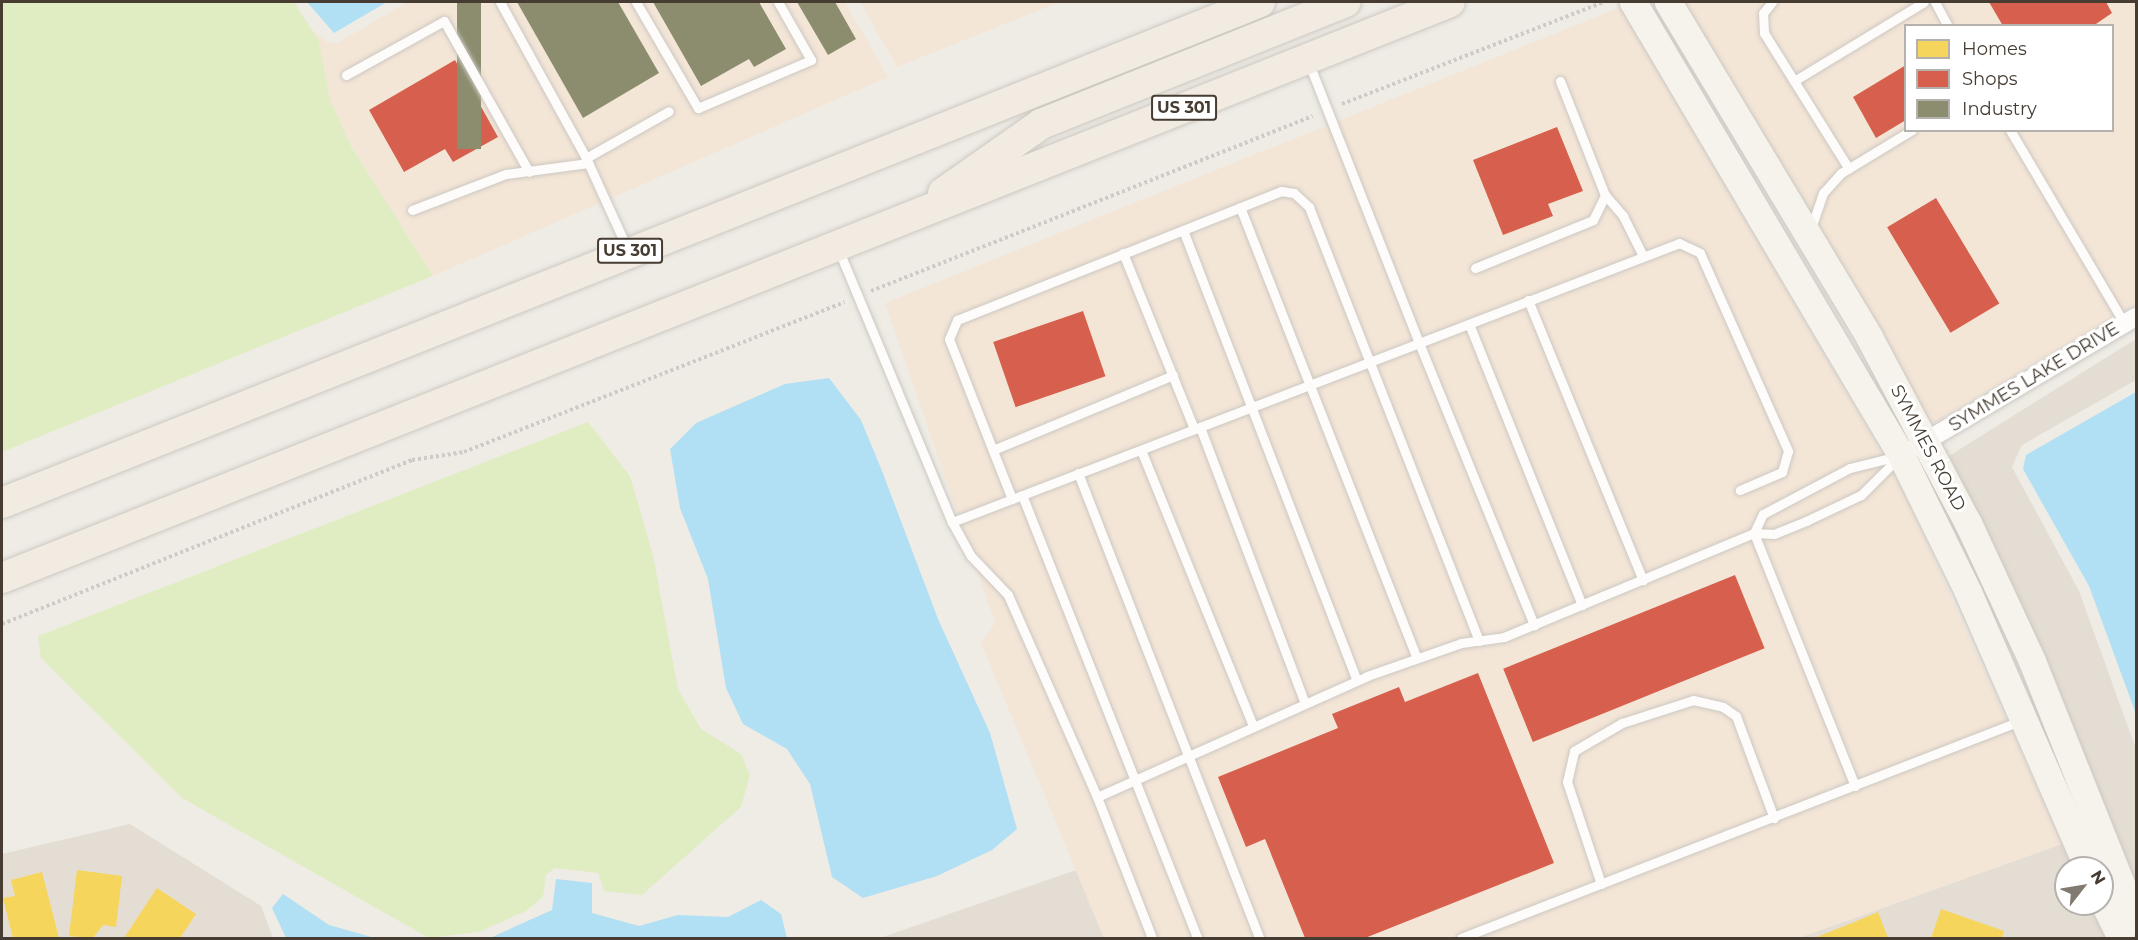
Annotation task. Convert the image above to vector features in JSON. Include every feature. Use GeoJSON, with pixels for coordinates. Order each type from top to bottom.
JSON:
{"type":"FeatureCollection","features":[{"type":"Feature","properties":{"kind":"main road","name":"US 301"},"geometry":{"type":"LineString","coordinates":[[2,503],[1260,2]]}},
{"type":"Feature","properties":{"kind":"main road"},"geometry":{"type":"LineString","coordinates":[[917,214],[1041,124],[1346,2]]}},
{"type":"Feature","properties":{"kind":"main road","name":"US 301"},"geometry":{"type":"LineString","coordinates":[[2,578],[1450,2]]}},
{"type":"Feature","properties":{"kind":"street","name":"SYMMES ROAD"},"geometry":{"type":"LineString","coordinates":[[1633,2],[1901,456],[2024,719],[2083,856]]}},
{"type":"Feature","properties":{"kind":"street","name":"SYMMES ROAD"},"geometry":{"type":"LineString","coordinates":[[1668,2],[1809,236],[1926,441],[2027,650],[2136,921]]}},
{"type":"Feature","properties":{"kind":"street","name":"SYMMES LAKE DRIVE"},"geometry":{"type":"LineString","coordinates":[[1901,456],[2130,320]]}},
{"type":"Feature","properties":{"kind":"street"},"geometry":{"type":"LineString","coordinates":[[2110,916],[2121,939]]}},
{"type":"Feature","properties":{"kind":"lane"},"geometry":{"type":"LineString","coordinates":[[500,2],[587,161],[629,252]]}},
{"type":"Feature","properties":{"kind":"lane"},"geometry":{"type":"LineString","coordinates":[[636,2],[698,108],[811,60],[778,2]]}},
{"type":"Feature","properties":{"kind":"lane"},"geometry":{"type":"LineString","coordinates":[[1772,2],[1763,13],[1764,33],[1849,169]]}},
{"type":"Feature","properties":{"kind":"lane"},"geometry":{"type":"LineString","coordinates":[[1794,81],[1924,2]]}},
{"type":"Feature","properties":{"kind":"lane"},"geometry":{"type":"LineString","coordinates":[[1935,2],[1947,24]]}},
{"type":"Feature","properties":{"kind":"lane"},"geometry":{"type":"LineString","coordinates":[[346,75],[444,21],[529,172]]}},
{"type":"Feature","properties":{"kind":"lane"},"geometry":{"type":"LineString","coordinates":[[1307,59],[1534,625]]}},
{"type":"Feature","properties":{"kind":"lane"},"geometry":{"type":"LineString","coordinates":[[1560,81],[1605,195],[1623,216],[1643,256]]}},
{"type":"Feature","properties":{"kind":"lane"},"geometry":{"type":"LineString","coordinates":[[412,210],[506,174],[587,161],[669,111]]}},
{"type":"Feature","properties":{"kind":"lane"},"geometry":{"type":"LineString","coordinates":[[1809,236],[1824,193],[1849,169],[1909,132]]}},
{"type":"Feature","properties":{"kind":"lane"},"geometry":{"type":"LineString","coordinates":[[2011,132],[2130,320]]}},
{"type":"Feature","properties":{"kind":"lane"},"geometry":{"type":"LineString","coordinates":[[1012,499],[950,328],[966,315],[1240,207],[1281,191],[1294,193],[1309,207],[1479,640]]}},
{"type":"Feature","properties":{"kind":"lane"},"geometry":{"type":"LineString","coordinates":[[1475,268],[1593,220],[1605,195]]}},
{"type":"Feature","properties":{"kind":"lane"},"geometry":{"type":"LineString","coordinates":[[1240,207],[1417,658]]}},
{"type":"Feature","properties":{"kind":"lane"},"geometry":{"type":"LineString","coordinates":[[1183,230],[1357,680]]}},
{"type":"Feature","properties":{"kind":"lane"},"geometry":{"type":"LineString","coordinates":[[952,522],[1679,243],[1700,253],[1788,451],[1782,472],[1740,490]]}},
{"type":"Feature","properties":{"kind":"lane"},"geometry":{"type":"LineString","coordinates":[[837,246],[952,522],[971,556],[1008,595],[1097,797],[1152,939]]}},
{"type":"Feature","properties":{"kind":"lane"},"geometry":{"type":"LineString","coordinates":[[1124,253],[1197,428],[1305,703]]}},
{"type":"Feature","properties":{"kind":"lane"},"geometry":{"type":"LineString","coordinates":[[1528,300],[1643,580]]}},
{"type":"Feature","properties":{"kind":"lane"},"geometry":{"type":"LineString","coordinates":[[1469,324],[1582,605]]}},
{"type":"Feature","properties":{"kind":"lane"},"geometry":{"type":"LineString","coordinates":[[993,450],[1173,375]]}},
{"type":"Feature","properties":{"kind":"lane"},"geometry":{"type":"LineString","coordinates":[[1141,450],[1253,726]]}},
{"type":"Feature","properties":{"kind":"lane"},"geometry":{"type":"LineString","coordinates":[[1855,786],[1754,533],[1763,514],[1850,468],[1901,456]]}},
{"type":"Feature","properties":{"kind":"lane"},"geometry":{"type":"LineString","coordinates":[[1097,797],[1357,680],[1417,658],[1534,625],[1754,533],[1774,534],[1843,505],[1861,495],[1901,456]]}},
{"type":"Feature","properties":{"kind":"lane"},"geometry":{"type":"LineString","coordinates":[[1078,473],[1259,939]]}},
{"type":"Feature","properties":{"kind":"lane"},"geometry":{"type":"LineString","coordinates":[[1022,495],[1132,781],[1197,939]]}},
{"type":"Feature","properties":{"kind":"lane"},"geometry":{"type":"LineString","coordinates":[[1601,884],[1568,782],[1574,751],[1622,723],[1693,700],[1723,707],[1736,716],[1774,818]]}},
{"type":"Feature","properties":{"kind":"lane"},"geometry":{"type":"LineString","coordinates":[[1461,939],[2024,719]]}},
{"type":"Feature","properties":{"kind":"path"},"geometry":{"type":"LineString","coordinates":[[1358,97],[1604,2]]}},
{"type":"Feature","properties":{"kind":"path"},"geometry":{"type":"LineString","coordinates":[[890,284],[1288,125]]}},
{"type":"Feature","properties":{"kind":"path"},"geometry":{"type":"LineString","coordinates":[[2,624],[412,460],[464,452],[825,309]]}},
{"type":"Feature","properties":{"kind":"shaded area"},"geometry":{"type":"Polygon","coordinates":[[[407,2],[845,2],[888,77],[433,276],[351,146],[330,100],[313,30],[328,43],[339,42],[407,2]]]}},
{"type":"Feature","properties":{"kind":"shaded area"},"geometry":{"type":"Polygon","coordinates":[[[860,2],[1060,2],[897,67],[860,2]]]}},
{"type":"Feature","properties":{"kind":"shaded area"},"geometry":{"type":"Polygon","coordinates":[[[1684,2],[2136,2],[2136,303],[1932,424],[1684,2]]]}},
{"type":"Feature","properties":{"kind":"shaded area"},"geometry":{"type":"Polygon","coordinates":[[[1621,7],[1901,486],[2062,844],[1798,938],[1104,938],[981,643],[995,623],[885,303],[1621,7]]]}},
{"type":"Feature","properties":{"kind":"shaded area"},"geometry":{"type":"Polygon","coordinates":[[[2136,339],[2136,380],[2022,445],[2012,467],[2079,591],[2136,749],[2136,884],[2045,655],[1949,456],[2136,339]]]}},
{"type":"Feature","properties":{"kind":"shaded area"},"geometry":{"type":"Polygon","coordinates":[[[130,824],[261,906],[273,938],[2,938],[2,854],[130,824]]]}},
{"type":"Feature","properties":{"kind":"shaded area"},"geometry":{"type":"Polygon","coordinates":[[[2062,844],[2068,856],[2054,856],[2054,916],[2095,916],[2106,938],[1798,938],[2062,844]]]}},
{"type":"Feature","properties":{"kind":"shaded area"},"geometry":{"type":"Polygon","coordinates":[[[1076,870],[1104,938],[880,938],[1076,870]]]}},
{"type":"Feature","properties":{"kind":"green space"},"geometry":{"type":"Polygon","coordinates":[[[2,2],[294,2],[319,41],[330,100],[351,146],[433,276],[2,452],[2,2]]]}},
{"type":"Feature","properties":{"kind":"green space"},"geometry":{"type":"Polygon","coordinates":[[[588,422],[630,476],[653,555],[678,689],[701,729],[741,754],[750,775],[741,807],[642,895],[604,891],[598,873],[555,868],[546,875],[543,897],[526,911],[479,932],[429,938],[182,798],[41,658],[38,636],[588,422]]]}},
{"type":"Feature","properties":{"kind":"water"},"geometry":{"type":"Polygon","coordinates":[[[307,2],[387,2],[334,33],[307,2]]]}},
{"type":"Feature","properties":{"kind":"water"},"geometry":{"type":"Polygon","coordinates":[[[829,378],[861,420],[938,619],[990,733],[1017,829],[992,850],[937,876],[863,898],[832,877],[810,784],[787,749],[743,724],[726,688],[708,579],[680,508],[670,449],[696,423],[785,384],[829,378]]]}},
{"type":"Feature","properties":{"kind":"water"},"geometry":{"type":"Polygon","coordinates":[[[2136,392],[2136,714],[2089,586],[2023,469],[2026,455],[2136,392]]]}},
{"type":"Feature","properties":{"kind":"water"},"geometry":{"type":"Polygon","coordinates":[[[556,879],[592,883],[592,913],[639,926],[678,915],[728,917],[761,900],[781,914],[787,938],[490,938],[552,910],[556,879]]]}},
{"type":"Feature","properties":{"kind":"water"},"geometry":{"type":"Polygon","coordinates":[[[283,894],[329,925],[375,938],[286,938],[272,908],[283,894]]]}},
{"type":"Feature","properties":{"kind":"building: Homes"},"geometry":{"type":"Polygon","coordinates":[[[77,870],[122,876],[116,927],[103,925],[93,938],[69,936],[77,870]]]}},
{"type":"Feature","properties":{"kind":"building: Homes"},"geometry":{"type":"Polygon","coordinates":[[[42,872],[59,938],[13,938],[3,898],[15,896],[11,880],[42,872]]]}},
{"type":"Feature","properties":{"kind":"building: Homes"},"geometry":{"type":"Polygon","coordinates":[[[157,888],[196,914],[180,938],[124,938],[157,888]]]}},
{"type":"Feature","properties":{"kind":"building: Homes"},"geometry":{"type":"Polygon","coordinates":[[[1941,909],[2004,931],[2002,938],[1931,938],[1941,909]]]}},
{"type":"Feature","properties":{"kind":"building: Homes"},"geometry":{"type":"Polygon","coordinates":[[[1878,912],[1888,938],[1814,938],[1847,925],[1878,912]]]}},
{"type":"Feature","properties":{"kind":"building: Shops"},"geometry":{"type":"Polygon","coordinates":[[[1989,2],[2106,2],[2112,13],[2096,24],[2002,24],[1989,2]]]}},
{"type":"Feature","properties":{"kind":"building: Shops"},"geometry":{"type":"Polygon","coordinates":[[[455,60],[498,137],[453,162],[445,149],[404,172],[369,110],[455,60]]]}},
{"type":"Feature","properties":{"kind":"building: Shops"},"geometry":{"type":"Polygon","coordinates":[[[1904,66],[1904,121],[1876,138],[1853,97],[1904,66]]]}},
{"type":"Feature","properties":{"kind":"building: Shops"},"geometry":{"type":"Polygon","coordinates":[[[1557,127],[1583,191],[1548,204],[1553,216],[1503,235],[1473,160],[1557,127]]]}},
{"type":"Feature","properties":{"kind":"building: Shops"},"geometry":{"type":"Polygon","coordinates":[[[1936,198],[1999,303],[1950,333],[1887,227],[1936,198]]]}},
{"type":"Feature","properties":{"kind":"building: Shops"},"geometry":{"type":"Polygon","coordinates":[[[1083,311],[1105,376],[1016,407],[993,342],[1083,311]]]}},
{"type":"Feature","properties":{"kind":"building: Shops"},"geometry":{"type":"Polygon","coordinates":[[[1735,575],[1765,648],[1533,742],[1503,669],[1735,575]]]}},
{"type":"Feature","properties":{"kind":"building: Shops"},"geometry":{"type":"Polygon","coordinates":[[[1478,673],[1554,863],[1365,938],[1305,938],[1265,839],[1246,847],[1218,777],[1338,728],[1332,714],[1399,687],[1405,702],[1478,673]]]}},
{"type":"Feature","properties":{"kind":"building: Industry"},"geometry":{"type":"Polygon","coordinates":[[[457,2],[481,2],[481,149],[457,149],[457,2]]]}},
{"type":"Feature","properties":{"kind":"building: Industry"},"geometry":{"type":"Polygon","coordinates":[[[517,2],[618,2],[659,73],[583,118],[517,2]]]}},
{"type":"Feature","properties":{"kind":"building: Industry"},"geometry":{"type":"Polygon","coordinates":[[[653,2],[759,2],[786,49],[754,67],[749,59],[701,86],[653,2]]]}},
{"type":"Feature","properties":{"kind":"building: Industry"},"geometry":{"type":"Polygon","coordinates":[[[797,2],[835,2],[856,39],[828,55],[797,2]]]}}]}
